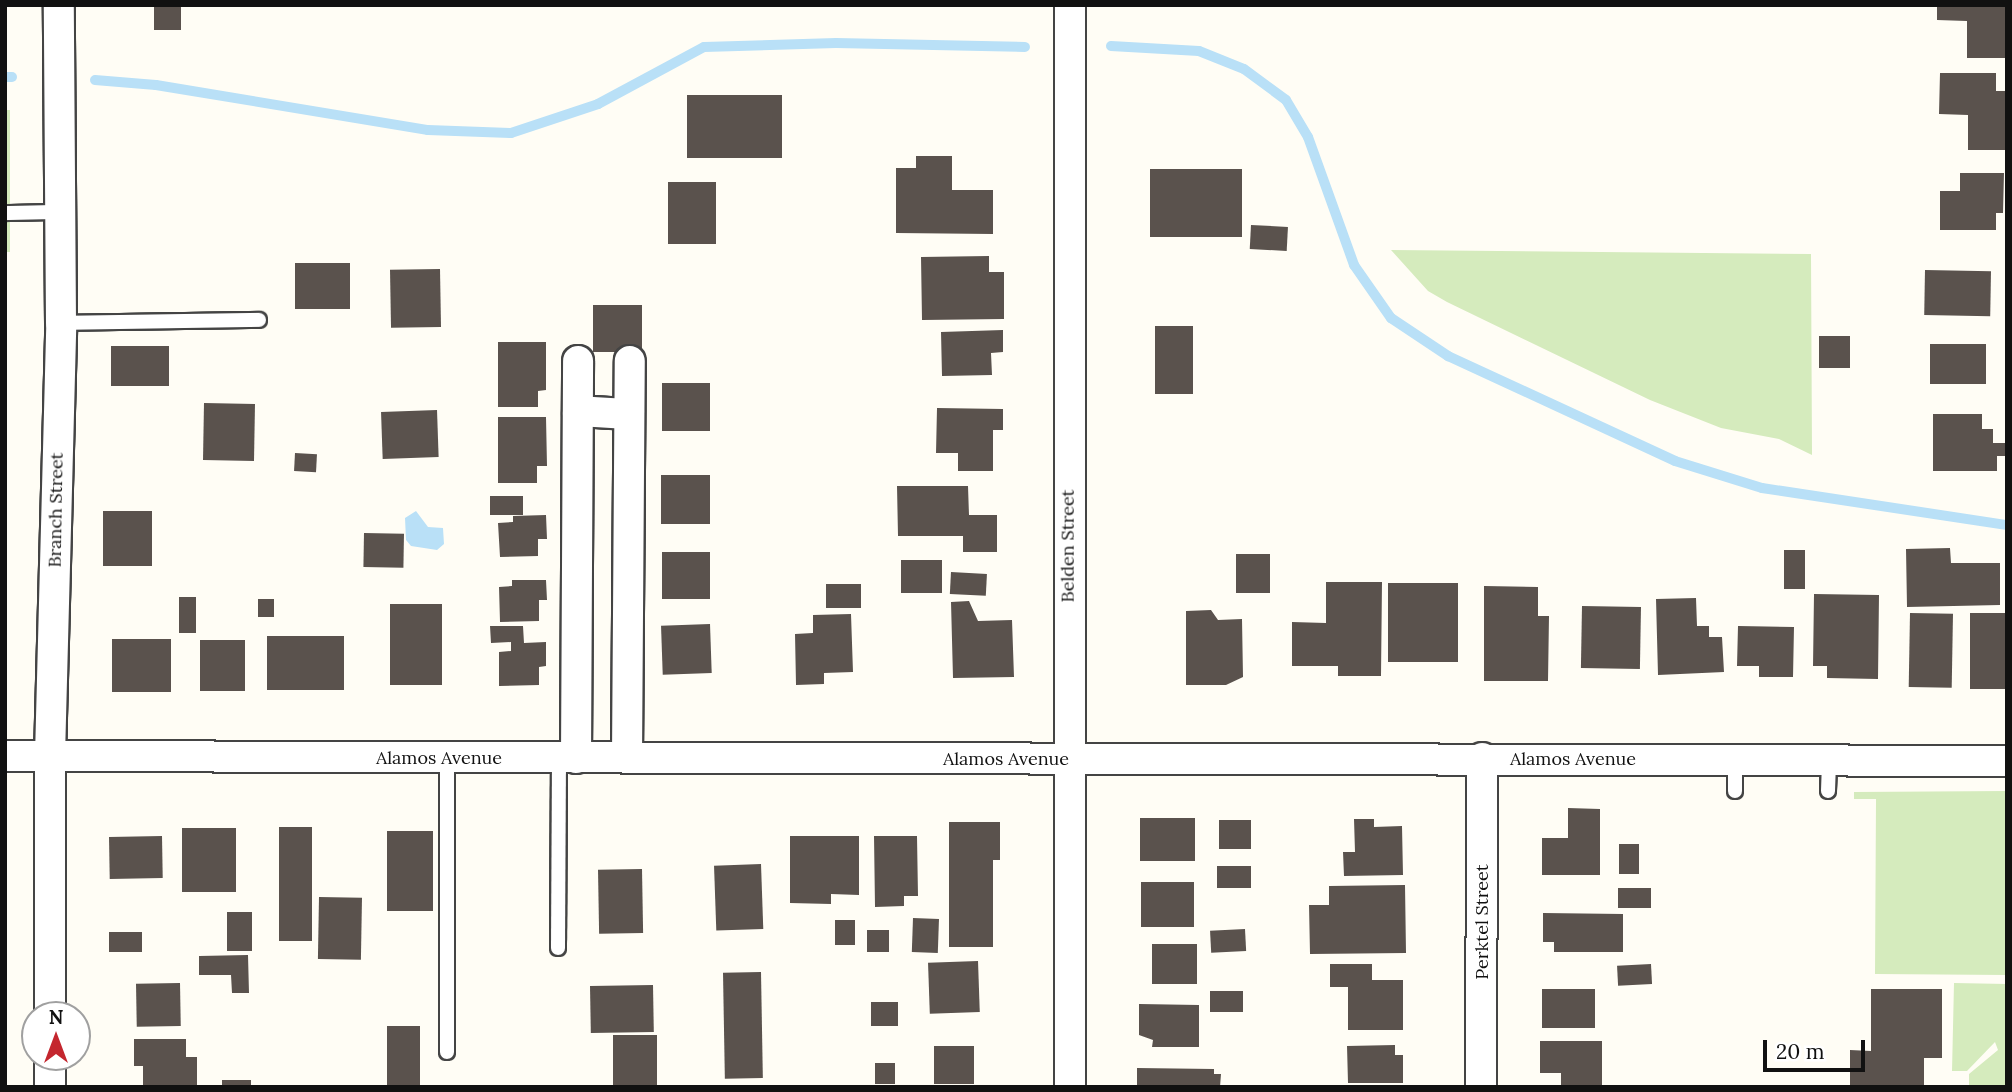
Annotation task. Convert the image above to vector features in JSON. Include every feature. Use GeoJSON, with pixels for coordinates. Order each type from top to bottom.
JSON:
{"type":"FeatureCollection","features":[{"type":"Feature","properties":{"kind":"street","name":"Branch Street"},"geometry":{"type":"LineString","coordinates":[[50,1001],[50,756],[61,323],[58,212],[59,5]]}},
{"type":"Feature","properties":{"kind":"street","name":"Belden Street"},"geometry":{"type":"LineString","coordinates":[[1070,5],[1067,759],[1070,1087]]}},
{"type":"Feature","properties":{"kind":"street"},"geometry":{"type":"LineString","coordinates":[[568,758],[578,361]]}},
{"type":"Feature","properties":{"kind":"street"},"geometry":{"type":"LineString","coordinates":[[627,758],[630,361]]}},
{"type":"Feature","properties":{"kind":"street"},"geometry":{"type":"LineString","coordinates":[[578,411],[629,414]]}},
{"type":"Feature","properties":{"kind":"street","name":"Alamos Avenue"},"geometry":{"type":"LineString","coordinates":[[5,756],[2007,761]]}},
{"type":"Feature","properties":{"kind":"street","name":"Perktel Street"},"geometry":{"type":"LineString","coordinates":[[1481,1087],[1482,758]]}},
{"type":"Feature","properties":{"kind":"lane"},"geometry":{"type":"LineString","coordinates":[[5,213],[58,212]]}},
{"type":"Feature","properties":{"kind":"lane"},"geometry":{"type":"LineString","coordinates":[[61,323],[259,320]]}},
{"type":"Feature","properties":{"kind":"lane"},"geometry":{"type":"LineString","coordinates":[[446,758],[446,1052]]}},
{"type":"Feature","properties":{"kind":"lane"},"geometry":{"type":"LineString","coordinates":[[558,948],[568,758]]}},
{"type":"Feature","properties":{"kind":"lane"},"geometry":{"type":"LineString","coordinates":[[1735,760],[1735,791]]}},
{"type":"Feature","properties":{"kind":"lane"},"geometry":{"type":"LineString","coordinates":[[1828,791],[1829,760]]}},
{"type":"Feature","properties":{"kind":"green space"},"geometry":{"type":"Polygon","coordinates":[[[5,110],[10,110],[10,252],[5,252],[5,110]]]}},
{"type":"Feature","properties":{"kind":"green space"},"geometry":{"type":"Polygon","coordinates":[[[1391,250],[1811,254],[1812,455],[1779,439],[1721,428],[1650,400],[1447,302],[1428,291],[1391,250]]]}},
{"type":"Feature","properties":{"kind":"green space"},"geometry":{"type":"Polygon","coordinates":[[[2007,791],[2007,975],[1875,974],[1876,799],[1854,799],[1854,792],[2007,791]]]}},
{"type":"Feature","properties":{"kind":"green space"},"geometry":{"type":"Polygon","coordinates":[[[1954,983],[2007,984],[2007,1087],[1969,1087],[1969,1074],[1998,1050],[1995,1042],[1967,1071],[1952,1071],[1954,983]]]}},
{"type":"Feature","properties":{"kind":"water"},"geometry":{"type":"Polygon","coordinates":[[[416,511],[428,527],[443,528],[444,544],[437,550],[411,546],[406,540],[405,518],[416,511]]]}},
{"type":"Feature","properties":{"kind":"building"},"geometry":{"type":"Polygon","coordinates":[[[154,5],[181,5],[181,30],[154,30],[154,5]]]}},
{"type":"Feature","properties":{"kind":"building"},"geometry":{"type":"Polygon","coordinates":[[[1937,5],[2007,5],[2007,58],[1967,58],[1967,21],[1937,20],[1937,5]]]}},
{"type":"Feature","properties":{"kind":"building"},"geometry":{"type":"Polygon","coordinates":[[[1940,73],[1996,73],[1996,91],[2007,91],[2007,150],[1968,150],[1968,115],[1939,114],[1940,73]]]}},
{"type":"Feature","properties":{"kind":"building"},"geometry":{"type":"Polygon","coordinates":[[[687,95],[782,95],[782,158],[687,158],[687,95]]]}},
{"type":"Feature","properties":{"kind":"building"},"geometry":{"type":"Polygon","coordinates":[[[916,156],[952,156],[952,190],[993,190],[993,234],[896,233],[896,168],[916,168],[916,156]]]}},
{"type":"Feature","properties":{"kind":"building"},"geometry":{"type":"Polygon","coordinates":[[[1150,169],[1242,169],[1242,237],[1150,237],[1150,169]]]}},
{"type":"Feature","properties":{"kind":"building"},"geometry":{"type":"Polygon","coordinates":[[[1960,173],[2004,173],[2003,213],[1996,213],[1996,230],[1940,230],[1940,191],[1960,191],[1960,173]]]}},
{"type":"Feature","properties":{"kind":"building"},"geometry":{"type":"Polygon","coordinates":[[[668,182],[716,182],[716,244],[668,244],[668,182]]]}},
{"type":"Feature","properties":{"kind":"building"},"geometry":{"type":"Polygon","coordinates":[[[1251,225],[1288,227],[1287,251],[1250,249],[1251,225]]]}},
{"type":"Feature","properties":{"kind":"building"},"geometry":{"type":"Polygon","coordinates":[[[989,256],[989,272],[1004,272],[1004,319],[922,320],[921,257],[989,256]]]}},
{"type":"Feature","properties":{"kind":"building"},"geometry":{"type":"Polygon","coordinates":[[[295,263],[350,263],[350,309],[295,309],[295,263]]]}},
{"type":"Feature","properties":{"kind":"building"},"geometry":{"type":"Polygon","coordinates":[[[440,269],[441,327],[391,328],[390,270],[440,269]]]}},
{"type":"Feature","properties":{"kind":"building"},"geometry":{"type":"Polygon","coordinates":[[[1925,270],[1991,271],[1990,316],[1924,315],[1925,270]]]}},
{"type":"Feature","properties":{"kind":"building"},"geometry":{"type":"Polygon","coordinates":[[[593,305],[642,305],[642,352],[593,352],[593,305]]]}},
{"type":"Feature","properties":{"kind":"building"},"geometry":{"type":"Polygon","coordinates":[[[1155,326],[1193,326],[1193,394],[1155,394],[1155,326]]]}},
{"type":"Feature","properties":{"kind":"building"},"geometry":{"type":"Polygon","coordinates":[[[1003,330],[1003,352],[991,353],[992,375],[942,376],[941,332],[1003,330]]]}},
{"type":"Feature","properties":{"kind":"building"},"geometry":{"type":"Polygon","coordinates":[[[1819,336],[1850,336],[1850,368],[1819,368],[1819,336]]]}},
{"type":"Feature","properties":{"kind":"building"},"geometry":{"type":"Polygon","coordinates":[[[498,342],[546,342],[546,390],[538,391],[538,407],[498,407],[498,342]]]}},
{"type":"Feature","properties":{"kind":"building"},"geometry":{"type":"Polygon","coordinates":[[[1930,344],[1986,344],[1986,384],[1930,384],[1930,344]]]}},
{"type":"Feature","properties":{"kind":"building"},"geometry":{"type":"Polygon","coordinates":[[[111,346],[169,346],[169,386],[111,386],[111,346]]]}},
{"type":"Feature","properties":{"kind":"building"},"geometry":{"type":"Polygon","coordinates":[[[662,383],[710,383],[710,431],[662,431],[662,383]]]}},
{"type":"Feature","properties":{"kind":"building"},"geometry":{"type":"Polygon","coordinates":[[[204,403],[255,404],[254,461],[203,460],[204,403]]]}},
{"type":"Feature","properties":{"kind":"building"},"geometry":{"type":"Polygon","coordinates":[[[937,408],[1003,409],[1003,430],[993,430],[993,471],[958,471],[958,453],[936,453],[937,408]]]}},
{"type":"Feature","properties":{"kind":"building"},"geometry":{"type":"Polygon","coordinates":[[[437,410],[439,457],[383,459],[381,412],[437,410]]]}},
{"type":"Feature","properties":{"kind":"building"},"geometry":{"type":"Polygon","coordinates":[[[1933,414],[1982,414],[1982,429],[1993,429],[1993,443],[2006,443],[2006,456],[1997,456],[1997,471],[1933,471],[1933,414]]]}},
{"type":"Feature","properties":{"kind":"building"},"geometry":{"type":"Polygon","coordinates":[[[498,417],[546,417],[547,466],[537,466],[537,483],[498,483],[498,417]]]}},
{"type":"Feature","properties":{"kind":"building"},"geometry":{"type":"Polygon","coordinates":[[[295,453],[317,454],[316,472],[294,471],[295,453]]]}},
{"type":"Feature","properties":{"kind":"building"},"geometry":{"type":"Polygon","coordinates":[[[661,475],[710,475],[710,524],[661,524],[661,475]]]}},
{"type":"Feature","properties":{"kind":"building"},"geometry":{"type":"Polygon","coordinates":[[[897,486],[968,486],[969,515],[997,515],[997,552],[963,552],[963,536],[898,536],[897,486]]]}},
{"type":"Feature","properties":{"kind":"building"},"geometry":{"type":"Polygon","coordinates":[[[490,496],[523,496],[523,515],[490,515],[490,496]]]}},
{"type":"Feature","properties":{"kind":"building"},"geometry":{"type":"Polygon","coordinates":[[[103,511],[152,511],[152,566],[103,566],[103,511]]]}},
{"type":"Feature","properties":{"kind":"building"},"geometry":{"type":"Polygon","coordinates":[[[546,515],[547,539],[538,539],[538,556],[500,557],[498,523],[513,522],[513,516],[546,515]]]}},
{"type":"Feature","properties":{"kind":"building"},"geometry":{"type":"Polygon","coordinates":[[[364,533],[404,534],[403,568],[363,567],[364,533]]]}},
{"type":"Feature","properties":{"kind":"building"},"geometry":{"type":"Polygon","coordinates":[[[1950,548],[1951,563],[2000,563],[2000,605],[1907,607],[1906,549],[1950,548]]]}},
{"type":"Feature","properties":{"kind":"building"},"geometry":{"type":"Polygon","coordinates":[[[1784,550],[1805,550],[1805,589],[1784,589],[1784,550]]]}},
{"type":"Feature","properties":{"kind":"building"},"geometry":{"type":"Polygon","coordinates":[[[662,552],[710,552],[710,599],[662,599],[662,552]]]}},
{"type":"Feature","properties":{"kind":"building"},"geometry":{"type":"Polygon","coordinates":[[[1236,554],[1270,554],[1270,593],[1236,593],[1236,554]]]}},
{"type":"Feature","properties":{"kind":"building"},"geometry":{"type":"Polygon","coordinates":[[[901,560],[942,560],[942,593],[901,593],[901,560]]]}},
{"type":"Feature","properties":{"kind":"building"},"geometry":{"type":"Polygon","coordinates":[[[951,572],[987,574],[986,596],[950,594],[951,572]]]}},
{"type":"Feature","properties":{"kind":"building"},"geometry":{"type":"Polygon","coordinates":[[[512,580],[546,580],[547,600],[539,600],[539,621],[500,622],[499,587],[512,586],[512,580]]]}},
{"type":"Feature","properties":{"kind":"building"},"geometry":{"type":"Polygon","coordinates":[[[1326,582],[1382,582],[1381,676],[1338,676],[1338,666],[1292,666],[1292,622],[1326,623],[1326,582]]]}},
{"type":"Feature","properties":{"kind":"building"},"geometry":{"type":"Polygon","coordinates":[[[1388,583],[1458,583],[1458,662],[1388,662],[1388,583]]]}},
{"type":"Feature","properties":{"kind":"building"},"geometry":{"type":"Polygon","coordinates":[[[826,584],[861,584],[861,608],[826,608],[826,584]]]}},
{"type":"Feature","properties":{"kind":"building"},"geometry":{"type":"Polygon","coordinates":[[[1484,586],[1538,587],[1538,616],[1549,616],[1548,681],[1484,681],[1484,586]]]}},
{"type":"Feature","properties":{"kind":"building"},"geometry":{"type":"Polygon","coordinates":[[[1814,594],[1879,595],[1878,679],[1827,678],[1827,666],[1813,666],[1814,594]]]}},
{"type":"Feature","properties":{"kind":"building"},"geometry":{"type":"Polygon","coordinates":[[[179,597],[196,597],[196,633],[179,633],[179,597]]]}},
{"type":"Feature","properties":{"kind":"building"},"geometry":{"type":"Polygon","coordinates":[[[1696,598],[1697,626],[1709,626],[1709,637],[1722,637],[1724,672],[1658,675],[1656,599],[1696,598]]]}},
{"type":"Feature","properties":{"kind":"building"},"geometry":{"type":"Polygon","coordinates":[[[258,599],[274,599],[274,617],[258,617],[258,599]]]}},
{"type":"Feature","properties":{"kind":"building"},"geometry":{"type":"Polygon","coordinates":[[[969,601],[978,621],[1012,620],[1014,677],[953,678],[951,602],[969,601]]]}},
{"type":"Feature","properties":{"kind":"building"},"geometry":{"type":"Polygon","coordinates":[[[390,604],[442,604],[442,685],[390,685],[390,604]]]}},
{"type":"Feature","properties":{"kind":"building"},"geometry":{"type":"Polygon","coordinates":[[[1582,606],[1641,607],[1640,669],[1581,668],[1582,606]]]}},
{"type":"Feature","properties":{"kind":"building"},"geometry":{"type":"Polygon","coordinates":[[[1211,610],[1218,620],[1242,619],[1243,677],[1226,685],[1186,685],[1186,611],[1211,610]]]}},
{"type":"Feature","properties":{"kind":"building"},"geometry":{"type":"Polygon","coordinates":[[[1910,613],[1953,614],[1952,688],[1909,687],[1910,613]]]}},
{"type":"Feature","properties":{"kind":"building"},"geometry":{"type":"Polygon","coordinates":[[[1970,613],[2007,613],[2007,689],[1970,689],[1970,613]]]}},
{"type":"Feature","properties":{"kind":"building"},"geometry":{"type":"Polygon","coordinates":[[[851,614],[853,672],[824,673],[824,684],[796,685],[795,634],[813,633],[813,615],[851,614]]]}},
{"type":"Feature","properties":{"kind":"building"},"geometry":{"type":"Polygon","coordinates":[[[710,624],[712,673],[663,675],[661,626],[710,624]]]}},
{"type":"Feature","properties":{"kind":"building"},"geometry":{"type":"Polygon","coordinates":[[[490,626],[523,626],[524,643],[546,642],[546,666],[539,667],[539,685],[499,686],[499,652],[511,651],[511,642],[491,643],[490,626]]]}},
{"type":"Feature","properties":{"kind":"building"},"geometry":{"type":"Polygon","coordinates":[[[1738,626],[1794,627],[1793,677],[1759,677],[1759,666],[1737,666],[1738,626]]]}},
{"type":"Feature","properties":{"kind":"building"},"geometry":{"type":"Polygon","coordinates":[[[267,636],[344,636],[344,690],[267,690],[267,636]]]}},
{"type":"Feature","properties":{"kind":"building"},"geometry":{"type":"Polygon","coordinates":[[[112,639],[171,639],[171,692],[112,692],[112,639]]]}},
{"type":"Feature","properties":{"kind":"building"},"geometry":{"type":"Polygon","coordinates":[[[200,640],[245,640],[245,691],[200,691],[200,640]]]}},
{"type":"Feature","properties":{"kind":"building"},"geometry":{"type":"Polygon","coordinates":[[[1568,808],[1600,809],[1600,875],[1542,875],[1542,838],[1568,838],[1568,808]]]}},
{"type":"Feature","properties":{"kind":"building"},"geometry":{"type":"Polygon","coordinates":[[[1140,818],[1195,818],[1195,861],[1140,861],[1140,818]]]}},
{"type":"Feature","properties":{"kind":"building"},"geometry":{"type":"Polygon","coordinates":[[[1354,819],[1374,819],[1374,827],[1402,826],[1403,875],[1344,876],[1343,852],[1355,852],[1354,819]]]}},
{"type":"Feature","properties":{"kind":"building"},"geometry":{"type":"Polygon","coordinates":[[[1219,820],[1251,820],[1251,849],[1219,849],[1219,820]]]}},
{"type":"Feature","properties":{"kind":"building"},"geometry":{"type":"Polygon","coordinates":[[[949,822],[1000,822],[1000,860],[993,860],[993,947],[949,947],[949,822]]]}},
{"type":"Feature","properties":{"kind":"building"},"geometry":{"type":"Polygon","coordinates":[[[279,827],[312,827],[312,941],[279,941],[279,827]]]}},
{"type":"Feature","properties":{"kind":"building"},"geometry":{"type":"Polygon","coordinates":[[[182,828],[236,828],[236,892],[182,892],[182,828]]]}},
{"type":"Feature","properties":{"kind":"building"},"geometry":{"type":"Polygon","coordinates":[[[387,831],[433,831],[433,911],[387,911],[387,831]]]}},
{"type":"Feature","properties":{"kind":"building"},"geometry":{"type":"Polygon","coordinates":[[[162,836],[163,878],[110,879],[109,837],[162,836]]]}},
{"type":"Feature","properties":{"kind":"building"},"geometry":{"type":"Polygon","coordinates":[[[790,836],[859,836],[859,895],[831,894],[831,904],[790,903],[790,836]]]}},
{"type":"Feature","properties":{"kind":"building"},"geometry":{"type":"Polygon","coordinates":[[[874,836],[917,836],[918,896],[904,896],[904,906],[875,907],[874,836]]]}},
{"type":"Feature","properties":{"kind":"building"},"geometry":{"type":"Polygon","coordinates":[[[1619,844],[1639,844],[1639,874],[1619,874],[1619,844]]]}},
{"type":"Feature","properties":{"kind":"building"},"geometry":{"type":"Polygon","coordinates":[[[761,864],[763,929],[716,931],[714,866],[761,864]]]}},
{"type":"Feature","properties":{"kind":"building"},"geometry":{"type":"Polygon","coordinates":[[[1217,866],[1251,866],[1251,888],[1217,888],[1217,866]]]}},
{"type":"Feature","properties":{"kind":"building"},"geometry":{"type":"Polygon","coordinates":[[[642,869],[643,933],[599,934],[598,870],[642,869]]]}},
{"type":"Feature","properties":{"kind":"building"},"geometry":{"type":"Polygon","coordinates":[[[1141,882],[1194,882],[1194,927],[1141,927],[1141,882]]]}},
{"type":"Feature","properties":{"kind":"building"},"geometry":{"type":"Polygon","coordinates":[[[1405,885],[1406,953],[1310,954],[1309,905],[1329,905],[1329,886],[1405,885]]]}},
{"type":"Feature","properties":{"kind":"building"},"geometry":{"type":"Polygon","coordinates":[[[1618,888],[1651,888],[1651,908],[1618,908],[1618,888]]]}},
{"type":"Feature","properties":{"kind":"building"},"geometry":{"type":"Polygon","coordinates":[[[319,897],[362,898],[361,960],[318,959],[319,897]]]}},
{"type":"Feature","properties":{"kind":"building"},"geometry":{"type":"Polygon","coordinates":[[[227,912],[252,912],[252,951],[227,951],[227,912]]]}},
{"type":"Feature","properties":{"kind":"building"},"geometry":{"type":"Polygon","coordinates":[[[1543,913],[1623,914],[1623,952],[1554,952],[1554,942],[1543,942],[1543,913]]]}},
{"type":"Feature","properties":{"kind":"building"},"geometry":{"type":"Polygon","coordinates":[[[913,918],[939,919],[938,953],[912,952],[913,918]]]}},
{"type":"Feature","properties":{"kind":"building"},"geometry":{"type":"Polygon","coordinates":[[[835,920],[855,920],[855,945],[835,945],[835,920]]]}},
{"type":"Feature","properties":{"kind":"building"},"geometry":{"type":"Polygon","coordinates":[[[1245,929],[1246,951],[1211,953],[1210,931],[1245,929]]]}},
{"type":"Feature","properties":{"kind":"building"},"geometry":{"type":"Polygon","coordinates":[[[867,930],[889,930],[889,952],[867,952],[867,930]]]}},
{"type":"Feature","properties":{"kind":"building"},"geometry":{"type":"Polygon","coordinates":[[[109,932],[142,932],[142,952],[109,952],[109,932]]]}},
{"type":"Feature","properties":{"kind":"building"},"geometry":{"type":"Polygon","coordinates":[[[1152,944],[1197,944],[1197,984],[1152,984],[1152,944]]]}},
{"type":"Feature","properties":{"kind":"building"},"geometry":{"type":"Polygon","coordinates":[[[248,955],[249,993],[232,993],[231,975],[199,975],[199,956],[248,955]]]}},
{"type":"Feature","properties":{"kind":"building"},"geometry":{"type":"Polygon","coordinates":[[[978,961],[980,1012],[930,1014],[928,963],[978,961]]]}},
{"type":"Feature","properties":{"kind":"building"},"geometry":{"type":"Polygon","coordinates":[[[1330,964],[1372,964],[1372,980],[1403,980],[1403,1030],[1348,1030],[1348,987],[1330,987],[1330,964]]]}},
{"type":"Feature","properties":{"kind":"building"},"geometry":{"type":"Polygon","coordinates":[[[1651,964],[1652,984],[1618,986],[1617,966],[1651,964]]]}},
{"type":"Feature","properties":{"kind":"building"},"geometry":{"type":"Polygon","coordinates":[[[761,972],[763,1078],[725,1079],[723,973],[761,972]]]}},
{"type":"Feature","properties":{"kind":"building"},"geometry":{"type":"Polygon","coordinates":[[[180,983],[181,1026],[137,1027],[136,984],[180,983]]]}},
{"type":"Feature","properties":{"kind":"building"},"geometry":{"type":"Polygon","coordinates":[[[653,985],[654,1032],[591,1033],[590,986],[653,985]]]}},
{"type":"Feature","properties":{"kind":"building"},"geometry":{"type":"Polygon","coordinates":[[[1542,989],[1595,989],[1595,1028],[1542,1028],[1542,989]]]}},
{"type":"Feature","properties":{"kind":"building"},"geometry":{"type":"Polygon","coordinates":[[[1871,989],[1942,989],[1942,1058],[1924,1058],[1924,1087],[1850,1087],[1850,1050],[1871,1051],[1871,989]]]}},
{"type":"Feature","properties":{"kind":"building"},"geometry":{"type":"Polygon","coordinates":[[[1210,991],[1243,991],[1243,1012],[1210,1012],[1210,991]]]}},
{"type":"Feature","properties":{"kind":"building"},"geometry":{"type":"Polygon","coordinates":[[[871,1002],[898,1002],[898,1026],[871,1026],[871,1002]]]}},
{"type":"Feature","properties":{"kind":"building"},"geometry":{"type":"Polygon","coordinates":[[[1139,1004],[1199,1005],[1199,1047],[1152,1047],[1153,1040],[1139,1035],[1139,1004]]]}},
{"type":"Feature","properties":{"kind":"building"},"geometry":{"type":"Polygon","coordinates":[[[387,1026],[420,1026],[420,1087],[387,1087],[387,1026]]]}},
{"type":"Feature","properties":{"kind":"building"},"geometry":{"type":"Polygon","coordinates":[[[613,1035],[657,1035],[657,1087],[613,1087],[613,1035]]]}},
{"type":"Feature","properties":{"kind":"building"},"geometry":{"type":"Polygon","coordinates":[[[134,1039],[186,1039],[186,1057],[197,1057],[197,1087],[143,1087],[143,1066],[134,1066],[134,1039]]]}},
{"type":"Feature","properties":{"kind":"building"},"geometry":{"type":"Polygon","coordinates":[[[1540,1041],[1602,1041],[1602,1087],[1561,1087],[1561,1073],[1540,1073],[1540,1041]]]}},
{"type":"Feature","properties":{"kind":"building"},"geometry":{"type":"Polygon","coordinates":[[[1395,1045],[1395,1055],[1403,1055],[1403,1083],[1348,1083],[1347,1046],[1395,1045]]]}},
{"type":"Feature","properties":{"kind":"building"},"geometry":{"type":"Polygon","coordinates":[[[934,1046],[974,1046],[974,1084],[934,1084],[934,1046]]]}},
{"type":"Feature","properties":{"kind":"building"},"geometry":{"type":"Polygon","coordinates":[[[875,1063],[895,1063],[895,1084],[875,1084],[875,1063]]]}},
{"type":"Feature","properties":{"kind":"building"},"geometry":{"type":"Polygon","coordinates":[[[1137,1068],[1214,1069],[1214,1074],[1221,1074],[1220,1087],[1137,1087],[1137,1068]]]}},
{"type":"Feature","properties":{"kind":"building"},"geometry":{"type":"Polygon","coordinates":[[[222,1080],[251,1080],[251,1087],[222,1087],[222,1080]]]}},
{"type":"Feature","properties":{"kind":"waterway"},"geometry":{"type":"LineString","coordinates":[[95,80],[156,85],[428,130],[511,133],[598,104],[704,47],[836,43],[1025,47]]}},
{"type":"Feature","properties":{"kind":"waterway"},"geometry":{"type":"LineString","coordinates":[[1111,46],[1199,51],[1244,69],[1286,100],[1308,137],[1354,265],[1391,318],[1448,356],[1675,461],[1762,488],[2007,525]]}},
{"type":"Feature","properties":{"kind":"waterway"},"geometry":{"type":"LineString","coordinates":[[5,77],[12,77]]}}]}
